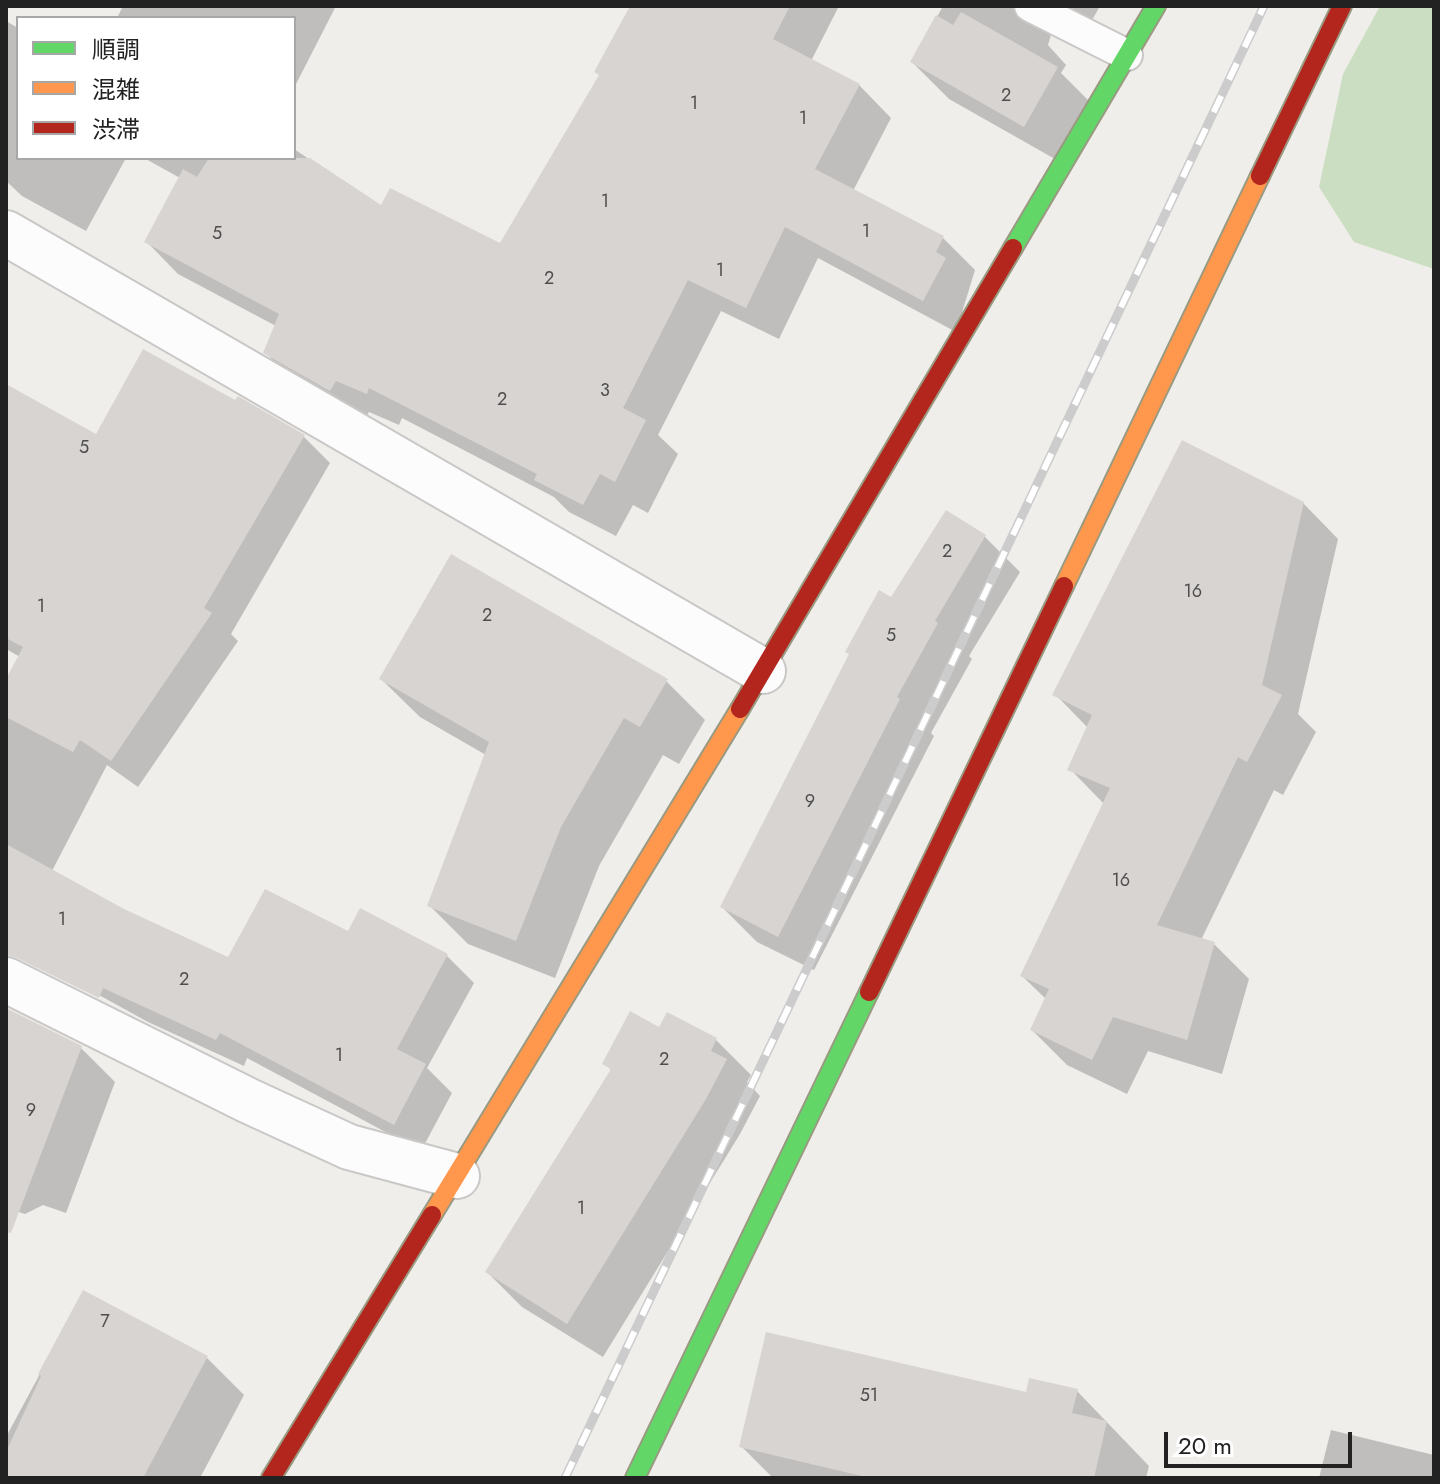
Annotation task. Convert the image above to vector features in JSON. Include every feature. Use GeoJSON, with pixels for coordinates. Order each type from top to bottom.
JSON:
{"type":"FeatureCollection","features":[{"type":"Feature","properties":{"kind":"street"},"geometry":{"type":"LineString","coordinates":[[271,1478],[763,671],[1156,6]]}},
{"type":"Feature","properties":{"kind":"street"},"geometry":{"type":"LineString","coordinates":[[635,1478],[1342,6]]}},
{"type":"Feature","properties":{"kind":"street"},"geometry":{"type":"LineString","coordinates":[[6,233],[763,671]]}},
{"type":"Feature","properties":{"kind":"street"},"geometry":{"type":"LineString","coordinates":[[6,980],[249,1101],[349,1147],[457,1176]]}},
{"type":"Feature","properties":{"kind":"lane"},"geometry":{"type":"LineString","coordinates":[[1030,6],[1127,55]]}},
{"type":"Feature","properties":{"kind":"green space"},"geometry":{"type":"Polygon","coordinates":[[[1380,6],[1434,6],[1434,269],[1354,242],[1319,187],[1343,74],[1380,6]]]}},
{"type":"Feature","properties":{"kind":"building"},"geometry":{"type":"Polygon","coordinates":[[[630,6],[790,6],[773,39],[860,84],[815,169],[944,236],[936,252],[946,258],[923,301],[785,227],[746,308],[688,280],[623,408],[646,420],[615,482],[600,474],[583,505],[534,480],[537,474],[369,388],[367,394],[336,381],[330,391],[263,353],[279,314],[144,242],[183,169],[197,177],[208,160],[310,158],[381,205],[390,188],[500,243],[599,75],[594,72],[630,6]]]}},
{"type":"Feature","properties":{"kind":"building"},"geometry":{"type":"Polygon","coordinates":[[[961,12],[1058,67],[1024,127],[910,62],[936,15],[953,25],[961,12]]]}},
{"type":"Feature","properties":{"kind":"building"},"geometry":{"type":"Polygon","coordinates":[[[143,349],[235,400],[238,396],[305,435],[204,608],[212,613],[111,761],[80,740],[73,752],[6,717],[6,679],[23,647],[6,638],[6,384],[96,434],[143,349]]]}},
{"type":"Feature","properties":{"kind":"building"},"geometry":{"type":"Polygon","coordinates":[[[1182,440],[1304,502],[1262,685],[1282,695],[1247,762],[1238,757],[1157,925],[1215,942],[1187,1040],[1113,1017],[1092,1060],[1030,1030],[1049,989],[1020,976],[1110,788],[1067,770],[1092,715],[1052,695],[1182,440]]]}},
{"type":"Feature","properties":{"kind":"building"},"geometry":{"type":"Polygon","coordinates":[[[946,510],[986,535],[935,621],[938,623],[897,697],[900,699],[778,937],[720,907],[849,654],[845,652],[879,590],[891,597],[946,510]]]}},
{"type":"Feature","properties":{"kind":"building"},"geometry":{"type":"Polygon","coordinates":[[[451,554],[668,679],[640,727],[624,718],[561,827],[516,941],[427,906],[489,742],[379,679],[451,554]]]}},
{"type":"Feature","properties":{"kind":"building"},"geometry":{"type":"Polygon","coordinates":[[[6,844],[124,909],[228,957],[265,889],[348,931],[360,908],[448,954],[397,1049],[426,1064],[394,1125],[220,1033],[216,1040],[103,988],[99,998],[6,955],[6,844]]]}},
{"type":"Feature","properties":{"kind":"building"},"geometry":{"type":"Polygon","coordinates":[[[6,1008],[82,1046],[11,1233],[6,1232],[6,1008]]]}},
{"type":"Feature","properties":{"kind":"building"},"geometry":{"type":"Polygon","coordinates":[[[630,1011],[659,1027],[667,1012],[717,1038],[711,1051],[727,1059],[706,1099],[567,1324],[485,1272],[611,1069],[602,1064],[630,1011]]]}},
{"type":"Feature","properties":{"kind":"building"},"geometry":{"type":"Polygon","coordinates":[[[83,1290],[208,1356],[143,1478],[6,1478],[6,1452],[41,1376],[38,1374],[83,1290]]]}},
{"type":"Feature","properties":{"kind":"building"},"geometry":{"type":"Polygon","coordinates":[[[766,1332],[1026,1392],[1029,1378],[1078,1389],[1072,1413],[1107,1421],[1094,1478],[870,1478],[739,1447],[766,1332]]]}},
{"type":"Feature","properties":{"kind":"railway"},"geometry":{"type":"LineString","coordinates":[[565,1478],[1264,6]]}},
{"type":"Feature","properties":{"kind":"traffic: fast"},"geometry":{"type":"LineString","coordinates":[[1013,248],[1156,6]]}},
{"type":"Feature","properties":{"kind":"traffic: fast"},"geometry":{"type":"LineString","coordinates":[[635,1478],[869,992]]}},
{"type":"Feature","properties":{"kind":"traffic: slow"},"geometry":{"type":"LineString","coordinates":[[1064,586],[1260,176]]}},
{"type":"Feature","properties":{"kind":"traffic: slow"},"geometry":{"type":"LineString","coordinates":[[432,1215],[740,709]]}},
{"type":"Feature","properties":{"kind":"traffic: jam"},"geometry":{"type":"LineString","coordinates":[[1260,176],[1342,6]]}},
{"type":"Feature","properties":{"kind":"traffic: jam"},"geometry":{"type":"LineString","coordinates":[[740,709],[1013,248]]}},
{"type":"Feature","properties":{"kind":"traffic: jam"},"geometry":{"type":"LineString","coordinates":[[869,992],[1064,586]]}},
{"type":"Feature","properties":{"kind":"traffic: jam"},"geometry":{"type":"LineString","coordinates":[[271,1478],[432,1215]]}}]}
